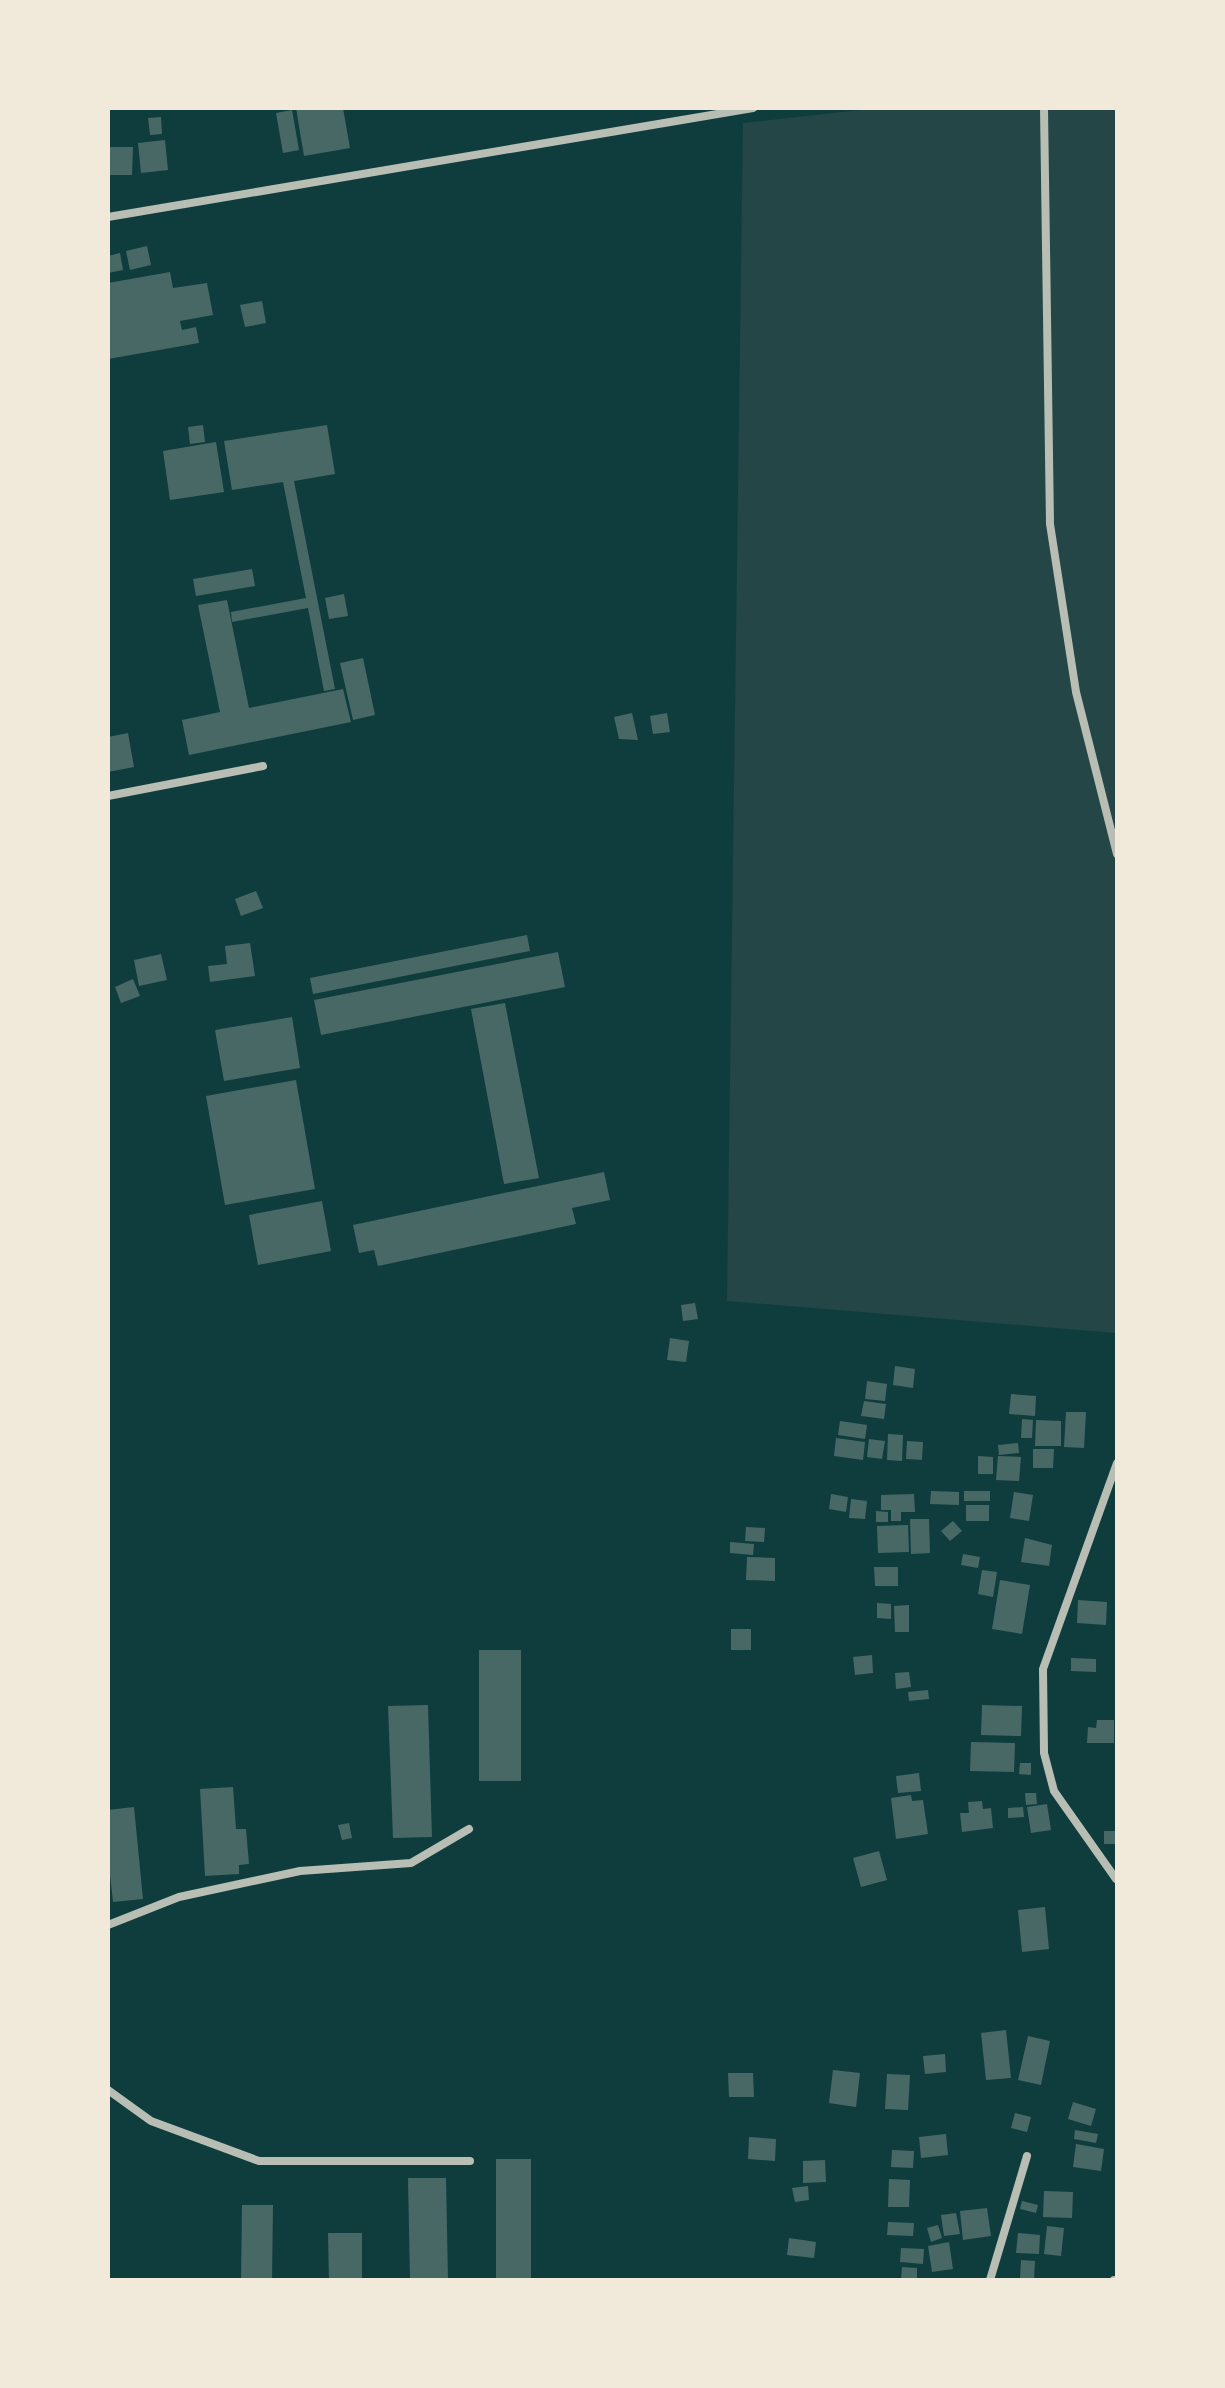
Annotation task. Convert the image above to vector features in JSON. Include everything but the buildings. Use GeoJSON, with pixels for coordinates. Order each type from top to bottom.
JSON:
{"type":"FeatureCollection","features":[{"type":"Feature","properties":{"kind":"street"},"geometry":{"type":"LineString","coordinates":[[108,217],[753,108]]}},
{"type":"Feature","properties":{"kind":"street"},"geometry":{"type":"LineString","coordinates":[[1044,108],[1050,524],[1076,692],[1117,854]]}},
{"type":"Feature","properties":{"kind":"street"},"geometry":{"type":"LineString","coordinates":[[108,796],[263,766]]}},
{"type":"Feature","properties":{"kind":"street"},"geometry":{"type":"LineString","coordinates":[[1116,1879],[1054,1791],[1044,1753],[1043,1669],[1117,1463]]}},
{"type":"Feature","properties":{"kind":"street"},"geometry":{"type":"LineString","coordinates":[[108,1925],[179,1897],[300,1871],[411,1863],[469,1829]]}},
{"type":"Feature","properties":{"kind":"street"},"geometry":{"type":"LineString","coordinates":[[108,2090],[151,2121],[259,2161],[470,2161]]}},
{"type":"Feature","properties":{"kind":"street"},"geometry":{"type":"LineString","coordinates":[[990,2280],[1027,2156]]}},
{"type":"Feature","properties":{"kind":"shaded area"},"geometry":{"type":"Polygon","coordinates":[[[878,108],[1117,108],[1117,1333],[727,1301],[743,123],[878,108]]]}}]}
